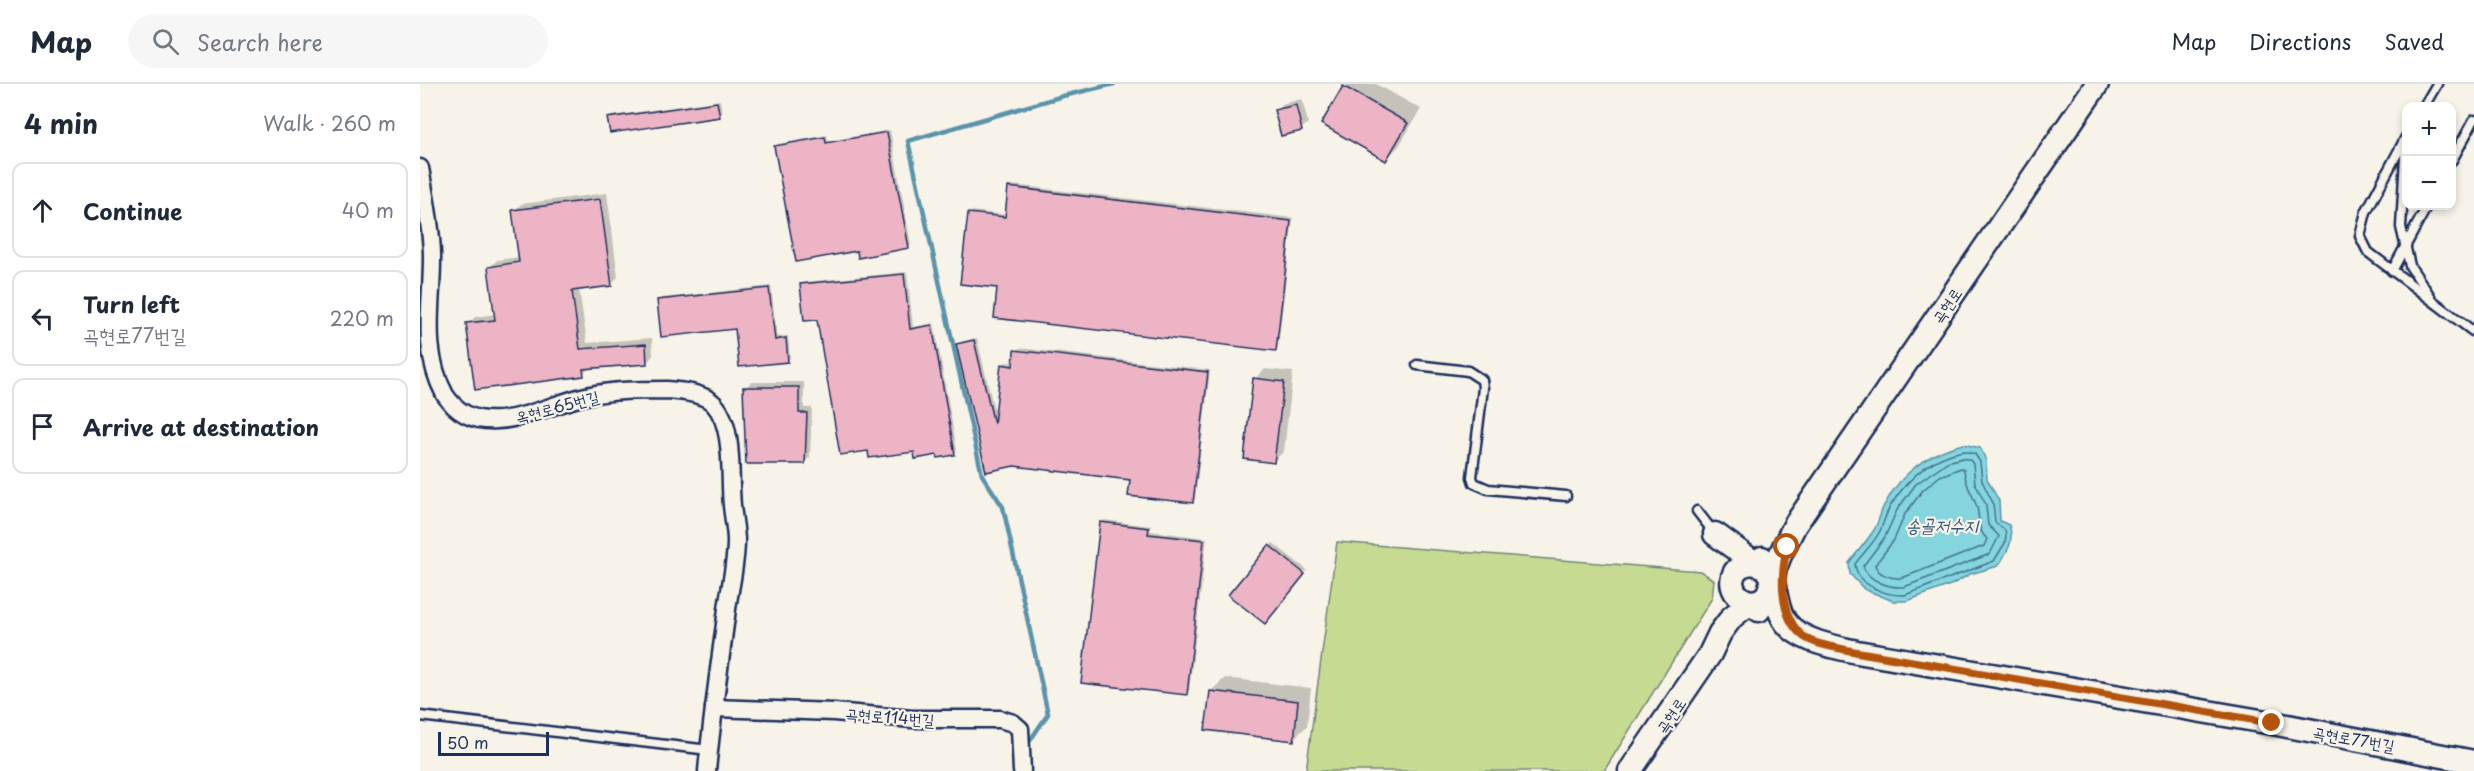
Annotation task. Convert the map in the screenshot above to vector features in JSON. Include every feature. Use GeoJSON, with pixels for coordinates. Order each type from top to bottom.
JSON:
{"type":"FeatureCollection","features":[{"type":"Feature","properties":{"kind":"main road","name":"곡현로"},"geometry":{"type":"LineString","coordinates":[[1795,525],[2097,84]]}},
{"type":"Feature","properties":{"kind":"main road"},"geometry":{"type":"LineString","coordinates":[[1715,534],[1741,544],[1760,544],[1770,541],[1795,525]]}},
{"type":"Feature","properties":{"kind":"main road"},"geometry":{"type":"LineString","coordinates":[[1729,578],[1743,565],[1755,563],[1795,525]]}},
{"type":"Feature","properties":{"kind":"main road"},"geometry":{"type":"LineString","coordinates":[[1771,581],[1795,525]]}},
{"type":"Feature","properties":{"kind":"main road"},"geometry":{"type":"LineString","coordinates":[[1795,525],[1787,547],[1783,585],[1790,618],[1804,636]]}},
{"type":"Feature","properties":{"kind":"main road"},"geometry":{"type":"LineString","coordinates":[[1715,534],[1766,569],[1771,581]]}},
{"type":"Feature","properties":{"kind":"main road"},"geometry":{"type":"LineString","coordinates":[[1715,534],[1725,552],[1729,578],[1729,605],[1720,633]]}},
{"type":"Feature","properties":{"kind":"main road"},"geometry":{"type":"LineString","coordinates":[[1729,578],[1739,598],[1751,602],[1772,619],[1804,636]]}},
{"type":"Feature","properties":{"kind":"main road","name":"곡현로"},"geometry":{"type":"LineString","coordinates":[[1630,771],[1703,664],[1720,633],[1732,617],[1751,602],[1764,598],[1771,581]]}},
{"type":"Feature","properties":{"kind":"main road","name":"곡현로77번길"},"geometry":{"type":"LineString","coordinates":[[1771,581],[1785,621],[1804,636],[1857,652],[2261,722],[2474,762]]}},
{"type":"Feature","properties":{"kind":"main road"},"geometry":{"type":"LineString","coordinates":[[1720,633],[1738,624],[1752,622],[1772,625],[1804,636]]}},
{"type":"Feature","properties":{"kind":"street","name":"옥현로65번길"},"geometry":{"type":"LineString","coordinates":[[420,168],[430,220],[425,242],[428,351],[435,377],[446,396],[459,411],[475,419],[493,422],[586,396],[638,389],[699,395],[714,404],[722,418],[728,436],[736,541],[707,771]]}},
{"type":"Feature","properties":{"kind":"street","name":"곡현로114번길"},"geometry":{"type":"LineString","coordinates":[[714,708],[834,712],[912,719],[1000,719],[1013,723],[1020,729],[1022,771]]}},
{"type":"Feature","properties":{"kind":"lane"},"geometry":{"type":"LineString","coordinates":[[2426,102],[2437,84]]}},
{"type":"Feature","properties":{"kind":"lane"},"geometry":{"type":"LineString","coordinates":[[2453,156],[2474,120]]}},
{"type":"Feature","properties":{"kind":"lane"},"geometry":{"type":"LineString","coordinates":[[2402,146],[2366,212],[2360,236],[2368,252],[2474,332]]}},
{"type":"Feature","properties":{"kind":"lane"},"geometry":{"type":"LineString","coordinates":[[2405,156],[2401,226],[2410,266],[2433,301]]}},
{"type":"Feature","properties":{"kind":"lane"},"geometry":{"type":"LineString","coordinates":[[2392,270],[2425,210]]}},
{"type":"Feature","properties":{"kind":"lane"},"geometry":{"type":"LineString","coordinates":[[1417,364],[1468,371],[1482,380],[1473,483],[1488,489],[1566,496]]}},
{"type":"Feature","properties":{"kind":"lane"},"geometry":{"type":"LineString","coordinates":[[1697,511],[1715,534]]}},
{"type":"Feature","properties":{"kind":"lane"},"geometry":{"type":"LineString","coordinates":[[420,716],[709,750]]}},
{"type":"Feature","properties":{"kind":"green space"},"geometry":{"type":"Polygon","coordinates":[[[1337,542],[1700,571],[1714,580],[1712,598],[1604,771],[1306,771],[1337,542]]]}},
{"type":"Feature","properties":{"kind":"water","name":"송골저수지"},"geometry":{"type":"Polygon","coordinates":[[[1963,444],[1980,448],[1986,460],[1987,479],[1999,501],[2000,521],[2009,525],[2011,531],[2011,542],[1998,566],[1970,574],[1953,584],[1907,601],[1893,601],[1864,589],[1850,574],[1849,563],[1874,530],[1883,507],[1892,493],[1917,465],[1939,452],[1963,444]]]}},
{"type":"Feature","properties":{"kind":"building"},"geometry":{"type":"Polygon","coordinates":[[[1343,86],[1408,123],[1386,161],[1321,124],[1343,86]]]}},
{"type":"Feature","properties":{"kind":"building"},"geometry":{"type":"Polygon","coordinates":[[[717,102],[720,117],[610,133],[607,118],[717,102]]]}},
{"type":"Feature","properties":{"kind":"building"},"geometry":{"type":"Polygon","coordinates":[[[1296,105],[1302,131],[1281,136],[1274,110],[1296,105]]]}},
{"type":"Feature","properties":{"kind":"building"},"geometry":{"type":"Polygon","coordinates":[[[887,132],[909,248],[858,258],[857,251],[796,262],[774,146],[825,137],[826,143],[887,132]]]}},
{"type":"Feature","properties":{"kind":"building"},"geometry":{"type":"Polygon","coordinates":[[[1008,187],[1291,221],[1276,351],[994,318],[997,288],[960,284],[968,213],[1005,217],[1008,187]]]}},
{"type":"Feature","properties":{"kind":"building"},"geometry":{"type":"Polygon","coordinates":[[[600,199],[612,286],[572,291],[580,349],[646,344],[647,364],[583,369],[584,376],[475,390],[466,323],[495,320],[488,267],[519,262],[512,210],[600,199]]]}},
{"type":"Feature","properties":{"kind":"building"},"geometry":{"type":"Polygon","coordinates":[[[904,274],[910,329],[932,325],[955,455],[915,459],[914,452],[869,458],[868,451],[840,455],[817,320],[804,321],[800,284],[904,274]]]}},
{"type":"Feature","properties":{"kind":"building"},"geometry":{"type":"Polygon","coordinates":[[[769,288],[775,340],[786,338],[788,362],[739,367],[735,329],[661,337],[657,300],[769,288]]]}},
{"type":"Feature","properties":{"kind":"building"},"geometry":{"type":"Polygon","coordinates":[[[974,340],[994,424],[1001,364],[1013,366],[1014,350],[1208,372],[1193,503],[1128,496],[1130,480],[1014,466],[986,472],[956,344],[974,340]]]}},
{"type":"Feature","properties":{"kind":"building"},"geometry":{"type":"Polygon","coordinates":[[[1253,378],[1284,382],[1274,463],[1244,459],[1253,378]]]}},
{"type":"Feature","properties":{"kind":"building"},"geometry":{"type":"Polygon","coordinates":[[[743,387],[799,387],[799,413],[807,413],[805,464],[746,464],[743,387]]]}},
{"type":"Feature","properties":{"kind":"building"},"geometry":{"type":"Polygon","coordinates":[[[1100,522],[1149,528],[1148,534],[1204,540],[1187,695],[1081,683],[1100,522]]]}},
{"type":"Feature","properties":{"kind":"building"},"geometry":{"type":"Polygon","coordinates":[[[1269,545],[1305,574],[1265,624],[1228,595],[1269,545]]]}},
{"type":"Feature","properties":{"kind":"building"},"geometry":{"type":"Polygon","coordinates":[[[1210,691],[1298,701],[1294,741],[1205,730],[1210,691]]]}},
{"type":"Feature","properties":{"kind":"waterway"},"geometry":{"type":"LineString","coordinates":[[1029,742],[1048,714],[1003,507],[982,475],[908,141],[1063,96],[1114,84]]}},
{"type":"Feature","properties":{"kind":"route"},"geometry":{"type":"LineString","coordinates":[[1787,547],[1783,572],[1786,607],[1796,628],[1804,636],[1817,642],[1857,652],[2272,723]]}}]}
